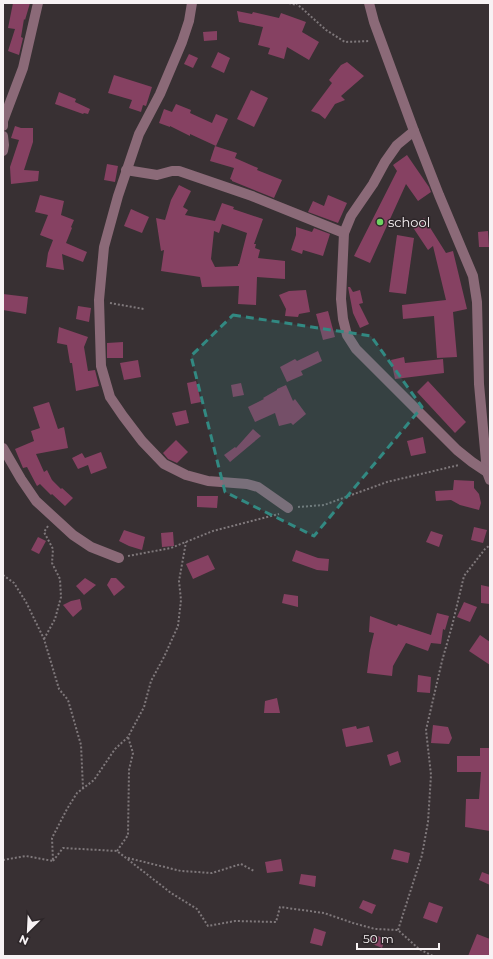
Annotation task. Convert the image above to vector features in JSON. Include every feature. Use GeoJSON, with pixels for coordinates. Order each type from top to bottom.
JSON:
{"type":"FeatureCollection","features":[{"type":"Feature","properties":{"kind":"street"},"geometry":{"type":"LineString","coordinates":[[3,126],[3,121],[23,68],[38,3]]}},
{"type":"Feature","properties":{"kind":"street"},"geometry":{"type":"LineString","coordinates":[[192,3],[189,21],[182,42],[160,94],[139,134],[126,170],[104,248],[99,300],[101,366],[110,397],[142,441],[164,464],[186,475],[208,481],[247,484],[258,487],[288,508]]}},
{"type":"Feature","properties":{"kind":"street"},"geometry":{"type":"LineString","coordinates":[[369,3],[414,131],[473,276],[477,302],[478,384],[489,476]]}},
{"type":"Feature","properties":{"kind":"street"},"geometry":{"type":"LineString","coordinates":[[414,131],[397,145],[389,156],[373,184],[351,216],[344,233],[341,299],[343,319],[347,335],[356,348],[457,450],[489,476]]}},
{"type":"Feature","properties":{"kind":"street"},"geometry":{"type":"LineString","coordinates":[[3,136],[3,151]]}},
{"type":"Feature","properties":{"kind":"street"},"geometry":{"type":"LineString","coordinates":[[126,170],[157,175],[172,171],[179,171],[252,196],[344,233]]}},
{"type":"Feature","properties":{"kind":"street"},"geometry":{"type":"LineString","coordinates":[[3,448],[36,501],[73,535],[91,547],[119,558]]}},
{"type":"Feature","properties":{"kind":"path"},"geometry":{"type":"LineString","coordinates":[[288,3],[297,4],[326,30],[345,42],[381,40]]}},
{"type":"Feature","properties":{"kind":"path"},"geometry":{"type":"LineString","coordinates":[[99,300],[144,309]]}},
{"type":"Feature","properties":{"kind":"path"},"geometry":{"type":"LineString","coordinates":[[44,639],[55,619],[60,597],[60,579],[52,563],[53,548],[44,532],[55,517]]}},
{"type":"Feature","properties":{"kind":"path"},"geometry":{"type":"LineString","coordinates":[[53,861],[52,838],[77,793],[94,780],[115,748],[128,738],[144,707],[151,681],[178,626],[181,600],[179,581],[186,542]]}},
{"type":"Feature","properties":{"kind":"path"},"geometry":{"type":"LineString","coordinates":[[398,930],[422,856],[428,822],[432,775],[426,730],[438,675],[464,576],[485,549],[490,545]]}},
{"type":"Feature","properties":{"kind":"path"},"geometry":{"type":"LineString","coordinates":[[3,575],[14,583],[26,602],[44,639],[59,689],[68,700],[81,745],[83,788]]}},
{"type":"Feature","properties":{"kind":"path"},"geometry":{"type":"LineString","coordinates":[[117,851],[128,835],[129,770],[133,753],[128,738]]}},
{"type":"Feature","properties":{"kind":"path"},"geometry":{"type":"LineString","coordinates":[[53,861],[63,848],[117,851],[171,893],[198,909],[208,926],[234,922],[276,922],[280,907],[324,914],[375,929],[398,930],[419,949],[433,956]]}},
{"type":"Feature","properties":{"kind":"path"},"geometry":{"type":"LineString","coordinates":[[3,860],[26,856],[53,861]]}},
{"type":"Feature","properties":{"kind":"path"},"geometry":{"type":"LineString","coordinates":[[126,857],[181,871],[212,873],[241,864],[254,871]]}},
{"type":"Feature","properties":{"kind":"highlighted area"},"geometry":{"type":"Polygon","coordinates":[[[233,315],[371,336],[422,407],[314,536],[225,492],[191,356],[233,315]]]}},
{"type":"Feature","properties":{"kind":"building"},"geometry":{"type":"Polygon","coordinates":[[[13,3],[30,3],[25,20],[24,19],[21,37],[23,38],[19,55],[8,51],[15,29],[8,28],[13,3]]]}},
{"type":"Feature","properties":{"kind":"building"},"geometry":{"type":"Polygon","coordinates":[[[237,11],[252,14],[253,12],[279,18],[281,13],[306,22],[302,32],[319,42],[309,60],[287,47],[284,59],[268,54],[270,48],[258,45],[263,27],[239,22],[237,11]]]}},
{"type":"Feature","properties":{"kind":"building"},"geometry":{"type":"Polygon","coordinates":[[[217,31],[217,40],[204,41],[203,32],[217,31]]]}},
{"type":"Feature","properties":{"kind":"building"},"geometry":{"type":"Polygon","coordinates":[[[218,52],[230,58],[224,73],[211,67],[218,52]]]}},
{"type":"Feature","properties":{"kind":"building"},"geometry":{"type":"Polygon","coordinates":[[[189,54],[198,58],[193,68],[184,64],[189,54]]]}},
{"type":"Feature","properties":{"kind":"building"},"geometry":{"type":"Polygon","coordinates":[[[347,62],[364,76],[341,96],[345,100],[335,104],[325,119],[319,114],[311,111],[332,83],[329,80],[341,65],[347,62]]]}},
{"type":"Feature","properties":{"kind":"building"},"geometry":{"type":"Polygon","coordinates":[[[114,75],[152,87],[146,106],[143,105],[141,112],[129,108],[132,100],[108,93],[114,75]]]}},
{"type":"Feature","properties":{"kind":"building"},"geometry":{"type":"Polygon","coordinates":[[[251,90],[268,98],[254,127],[237,119],[251,90]]]}},
{"type":"Feature","properties":{"kind":"building"},"geometry":{"type":"Polygon","coordinates":[[[59,92],[76,99],[75,102],[90,109],[88,114],[83,114],[55,104],[59,92]]]}},
{"type":"Feature","properties":{"kind":"building"},"geometry":{"type":"Polygon","coordinates":[[[176,104],[191,110],[190,113],[212,123],[216,114],[228,119],[216,146],[190,134],[190,136],[170,126],[159,123],[164,109],[172,112],[176,104]]]}},
{"type":"Feature","properties":{"kind":"building"},"geometry":{"type":"Polygon","coordinates":[[[15,126],[21,128],[33,128],[33,142],[24,170],[39,171],[38,181],[11,184],[10,167],[19,140],[11,138],[15,126]]]}},
{"type":"Feature","properties":{"kind":"building"},"geometry":{"type":"Polygon","coordinates":[[[215,146],[237,153],[235,158],[258,168],[257,170],[282,180],[274,198],[232,181],[230,179],[234,168],[210,161],[215,146]]]}},
{"type":"Feature","properties":{"kind":"building"},"geometry":{"type":"Polygon","coordinates":[[[407,155],[431,192],[418,201],[406,184],[370,263],[354,256],[397,171],[393,165],[407,155]]]}},
{"type":"Feature","properties":{"kind":"building"},"geometry":{"type":"Polygon","coordinates":[[[107,164],[118,166],[115,182],[104,180],[107,164]]]}},
{"type":"Feature","properties":{"kind":"building"},"geometry":{"type":"Polygon","coordinates":[[[179,185],[191,191],[183,207],[188,210],[185,215],[215,221],[222,203],[234,207],[233,209],[263,219],[254,244],[256,244],[255,248],[260,250],[258,258],[285,261],[285,279],[257,277],[256,305],[238,304],[239,286],[202,287],[200,277],[161,271],[164,250],[161,251],[156,218],[165,220],[171,200],[179,185]],[[222,224],[219,233],[214,231],[211,259],[215,267],[238,266],[247,233],[222,224]]]}},
{"type":"Feature","properties":{"kind":"building"},"geometry":{"type":"Polygon","coordinates":[[[40,195],[64,201],[61,215],[74,220],[66,243],[87,252],[83,262],[62,254],[64,270],[46,267],[48,253],[53,240],[40,235],[48,215],[35,212],[40,195]]]}},
{"type":"Feature","properties":{"kind":"building"},"geometry":{"type":"Polygon","coordinates":[[[328,195],[347,203],[338,223],[308,212],[313,201],[324,206],[328,195]]]}},
{"type":"Feature","properties":{"kind":"building"},"geometry":{"type":"Polygon","coordinates":[[[131,209],[149,217],[142,233],[124,226],[131,209]]]}},
{"type":"Feature","properties":{"kind":"building"},"geometry":{"type":"Polygon","coordinates":[[[424,218],[446,253],[453,251],[467,309],[453,312],[457,357],[437,358],[434,316],[403,319],[402,305],[446,300],[433,246],[428,250],[412,226],[424,218]]]}},
{"type":"Feature","properties":{"kind":"building"},"geometry":{"type":"Polygon","coordinates":[[[296,227],[312,232],[314,228],[330,234],[323,256],[303,250],[302,254],[291,250],[296,235],[296,227]]]}},
{"type":"Feature","properties":{"kind":"building"},"geometry":{"type":"Polygon","coordinates":[[[488,231],[489,247],[479,247],[478,232],[488,231]]]}},
{"type":"Feature","properties":{"kind":"building"},"geometry":{"type":"Polygon","coordinates":[[[397,235],[414,238],[406,294],[389,292],[397,235]]]}},
{"type":"Feature","properties":{"kind":"building"},"geometry":{"type":"Polygon","coordinates":[[[348,287],[350,287],[353,292],[360,290],[363,303],[359,304],[369,324],[360,328],[353,313],[348,287]]]}},
{"type":"Feature","properties":{"kind":"building"},"geometry":{"type":"Polygon","coordinates":[[[306,290],[310,312],[299,314],[298,317],[285,316],[286,309],[279,295],[289,291],[306,290]]]}},
{"type":"Feature","properties":{"kind":"building"},"geometry":{"type":"Polygon","coordinates":[[[3,294],[28,297],[26,314],[3,310],[3,294]]]}},
{"type":"Feature","properties":{"kind":"building"},"geometry":{"type":"Polygon","coordinates":[[[78,306],[91,308],[89,322],[76,319],[78,306]]]}},
{"type":"Feature","properties":{"kind":"building"},"geometry":{"type":"Polygon","coordinates":[[[328,311],[335,337],[323,340],[316,314],[328,311]]]}},
{"type":"Feature","properties":{"kind":"building"},"geometry":{"type":"Polygon","coordinates":[[[59,327],[88,337],[84,347],[88,371],[95,370],[99,386],[76,391],[72,363],[70,363],[67,345],[57,343],[59,327]]]}},
{"type":"Feature","properties":{"kind":"building"},"geometry":{"type":"Polygon","coordinates":[[[123,342],[123,358],[107,358],[107,343],[123,342]]]}},
{"type":"Feature","properties":{"kind":"building"},"geometry":{"type":"Polygon","coordinates":[[[318,351],[322,361],[301,371],[303,375],[287,382],[280,367],[295,359],[297,361],[318,351]]]}},
{"type":"Feature","properties":{"kind":"building"},"geometry":{"type":"Polygon","coordinates":[[[404,357],[405,363],[443,359],[444,373],[395,379],[391,360],[404,357]]]}},
{"type":"Feature","properties":{"kind":"building"},"geometry":{"type":"Polygon","coordinates":[[[138,360],[141,377],[124,380],[120,363],[138,360]]]}},
{"type":"Feature","properties":{"kind":"building"},"geometry":{"type":"Polygon","coordinates":[[[196,381],[201,402],[191,404],[187,383],[196,381]]]}},
{"type":"Feature","properties":{"kind":"building"},"geometry":{"type":"Polygon","coordinates":[[[428,381],[466,422],[455,433],[417,392],[428,381]]]}},
{"type":"Feature","properties":{"kind":"building"},"geometry":{"type":"Polygon","coordinates":[[[241,383],[244,395],[233,397],[231,385],[241,383]]]}},
{"type":"Feature","properties":{"kind":"building"},"geometry":{"type":"Polygon","coordinates":[[[286,385],[293,401],[295,399],[306,414],[293,425],[291,423],[279,426],[275,413],[255,422],[248,407],[286,385]]]}},
{"type":"Feature","properties":{"kind":"building"},"geometry":{"type":"Polygon","coordinates":[[[49,402],[58,429],[64,427],[68,448],[36,454],[44,472],[47,470],[52,480],[73,498],[65,506],[40,484],[37,486],[27,467],[23,468],[15,449],[34,441],[31,431],[40,428],[33,407],[49,402]]]}},
{"type":"Feature","properties":{"kind":"building"},"geometry":{"type":"Polygon","coordinates":[[[186,410],[189,423],[176,426],[172,413],[186,410]]]}},
{"type":"Feature","properties":{"kind":"building"},"geometry":{"type":"Polygon","coordinates":[[[253,429],[261,436],[230,462],[224,455],[235,447],[236,448],[253,429]]]}},
{"type":"Feature","properties":{"kind":"building"},"geometry":{"type":"Polygon","coordinates":[[[423,437],[426,453],[411,456],[407,441],[423,437]]]}},
{"type":"Feature","properties":{"kind":"building"},"geometry":{"type":"Polygon","coordinates":[[[176,440],[188,452],[177,463],[168,459],[163,453],[176,440]]]}},
{"type":"Feature","properties":{"kind":"building"},"geometry":{"type":"Polygon","coordinates":[[[101,452],[107,468],[91,474],[88,465],[78,469],[72,458],[82,453],[85,458],[101,452]]]}},
{"type":"Feature","properties":{"kind":"building"},"geometry":{"type":"Polygon","coordinates":[[[454,480],[474,481],[474,488],[479,494],[481,503],[479,510],[460,505],[451,500],[436,501],[435,491],[453,490],[454,480]]]}},
{"type":"Feature","properties":{"kind":"building"},"geometry":{"type":"Polygon","coordinates":[[[197,496],[218,496],[217,508],[197,507],[197,496]]]}},
{"type":"Feature","properties":{"kind":"building"},"geometry":{"type":"Polygon","coordinates":[[[474,527],[487,530],[483,543],[471,540],[474,527]]]}},
{"type":"Feature","properties":{"kind":"building"},"geometry":{"type":"Polygon","coordinates":[[[124,530],[145,537],[142,550],[119,541],[124,530]]]}},
{"type":"Feature","properties":{"kind":"building"},"geometry":{"type":"Polygon","coordinates":[[[431,531],[443,535],[439,547],[426,542],[431,531]]]}},
{"type":"Feature","properties":{"kind":"building"},"geometry":{"type":"Polygon","coordinates":[[[173,532],[174,546],[162,547],[161,533],[173,532]]]}},
{"type":"Feature","properties":{"kind":"building"},"geometry":{"type":"Polygon","coordinates":[[[38,537],[46,541],[39,554],[31,550],[38,537]]]}},
{"type":"Feature","properties":{"kind":"building"},"geometry":{"type":"Polygon","coordinates":[[[296,550],[318,558],[329,559],[328,571],[317,570],[292,561],[296,550]]]}},
{"type":"Feature","properties":{"kind":"building"},"geometry":{"type":"Polygon","coordinates":[[[208,555],[215,569],[193,579],[186,564],[208,555]]]}},
{"type":"Feature","properties":{"kind":"building"},"geometry":{"type":"Polygon","coordinates":[[[85,578],[96,585],[84,595],[76,586],[85,578]]]}},
{"type":"Feature","properties":{"kind":"building"},"geometry":{"type":"Polygon","coordinates":[[[111,578],[116,578],[125,587],[114,596],[107,585],[111,578]]]}},
{"type":"Feature","properties":{"kind":"building"},"geometry":{"type":"Polygon","coordinates":[[[481,585],[490,587],[490,604],[481,603],[481,585]]]}},
{"type":"Feature","properties":{"kind":"building"},"geometry":{"type":"Polygon","coordinates":[[[284,594],[298,596],[298,607],[282,603],[284,594]]]}},
{"type":"Feature","properties":{"kind":"building"},"geometry":{"type":"Polygon","coordinates":[[[80,599],[82,609],[73,617],[63,605],[80,599]]]}},
{"type":"Feature","properties":{"kind":"building"},"geometry":{"type":"Polygon","coordinates":[[[464,602],[477,607],[470,622],[457,617],[464,602]]]}},
{"type":"Feature","properties":{"kind":"building"},"geometry":{"type":"Polygon","coordinates":[[[437,613],[449,616],[445,630],[443,629],[441,644],[431,643],[428,651],[406,643],[393,666],[392,676],[367,673],[374,633],[369,632],[370,616],[397,626],[398,624],[431,635],[437,613]]]}},
{"type":"Feature","properties":{"kind":"building"},"geometry":{"type":"Polygon","coordinates":[[[480,635],[490,642],[490,665],[469,651],[480,635]]]}},
{"type":"Feature","properties":{"kind":"building"},"geometry":{"type":"Polygon","coordinates":[[[418,675],[431,677],[430,693],[417,692],[418,675]]]}},
{"type":"Feature","properties":{"kind":"building"},"geometry":{"type":"Polygon","coordinates":[[[277,698],[280,713],[264,713],[265,701],[277,698]]]}},
{"type":"Feature","properties":{"kind":"building"},"geometry":{"type":"Polygon","coordinates":[[[433,725],[448,727],[452,738],[449,744],[431,743],[433,725]]]}},
{"type":"Feature","properties":{"kind":"building"},"geometry":{"type":"Polygon","coordinates":[[[356,726],[357,729],[369,726],[373,742],[346,747],[342,729],[356,726]]]}},
{"type":"Feature","properties":{"kind":"building"},"geometry":{"type":"Polygon","coordinates":[[[480,748],[490,748],[490,831],[465,827],[466,799],[479,799],[481,772],[457,772],[457,756],[480,756],[480,748]]]}},
{"type":"Feature","properties":{"kind":"building"},"geometry":{"type":"Polygon","coordinates":[[[398,751],[401,762],[390,766],[387,755],[398,751]]]}},
{"type":"Feature","properties":{"kind":"building"},"geometry":{"type":"Polygon","coordinates":[[[394,849],[410,853],[408,863],[391,859],[394,849]]]}},
{"type":"Feature","properties":{"kind":"building"},"geometry":{"type":"Polygon","coordinates":[[[281,859],[283,871],[267,873],[265,862],[281,859]]]}},
{"type":"Feature","properties":{"kind":"building"},"geometry":{"type":"Polygon","coordinates":[[[482,872],[490,875],[490,885],[479,880],[482,872]]]}},
{"type":"Feature","properties":{"kind":"building"},"geometry":{"type":"Polygon","coordinates":[[[301,874],[316,876],[315,887],[299,884],[301,874]]]}},
{"type":"Feature","properties":{"kind":"building"},"geometry":{"type":"Polygon","coordinates":[[[363,900],[376,905],[372,914],[359,908],[363,900]]]}},
{"type":"Feature","properties":{"kind":"building"},"geometry":{"type":"Polygon","coordinates":[[[429,902],[443,907],[437,923],[423,918],[429,902]]]}},
{"type":"Feature","properties":{"kind":"building"},"geometry":{"type":"Polygon","coordinates":[[[314,928],[326,932],[322,946],[310,943],[314,928]]]}},
{"type":"Feature","properties":{"kind":"building"},"geometry":{"type":"Polygon","coordinates":[[[373,934],[385,939],[382,948],[370,943],[373,934]]]}},
{"type":"Feature","properties":{"kind":"building"},"geometry":{"type":"Polygon","coordinates":[[[477,934],[490,939],[490,956],[468,956],[477,934]]]}},
{"type":"Feature","properties":{"kind":"place","name":"school"},"geometry":{"type":"Point","coordinates":[380,222]}}]}
